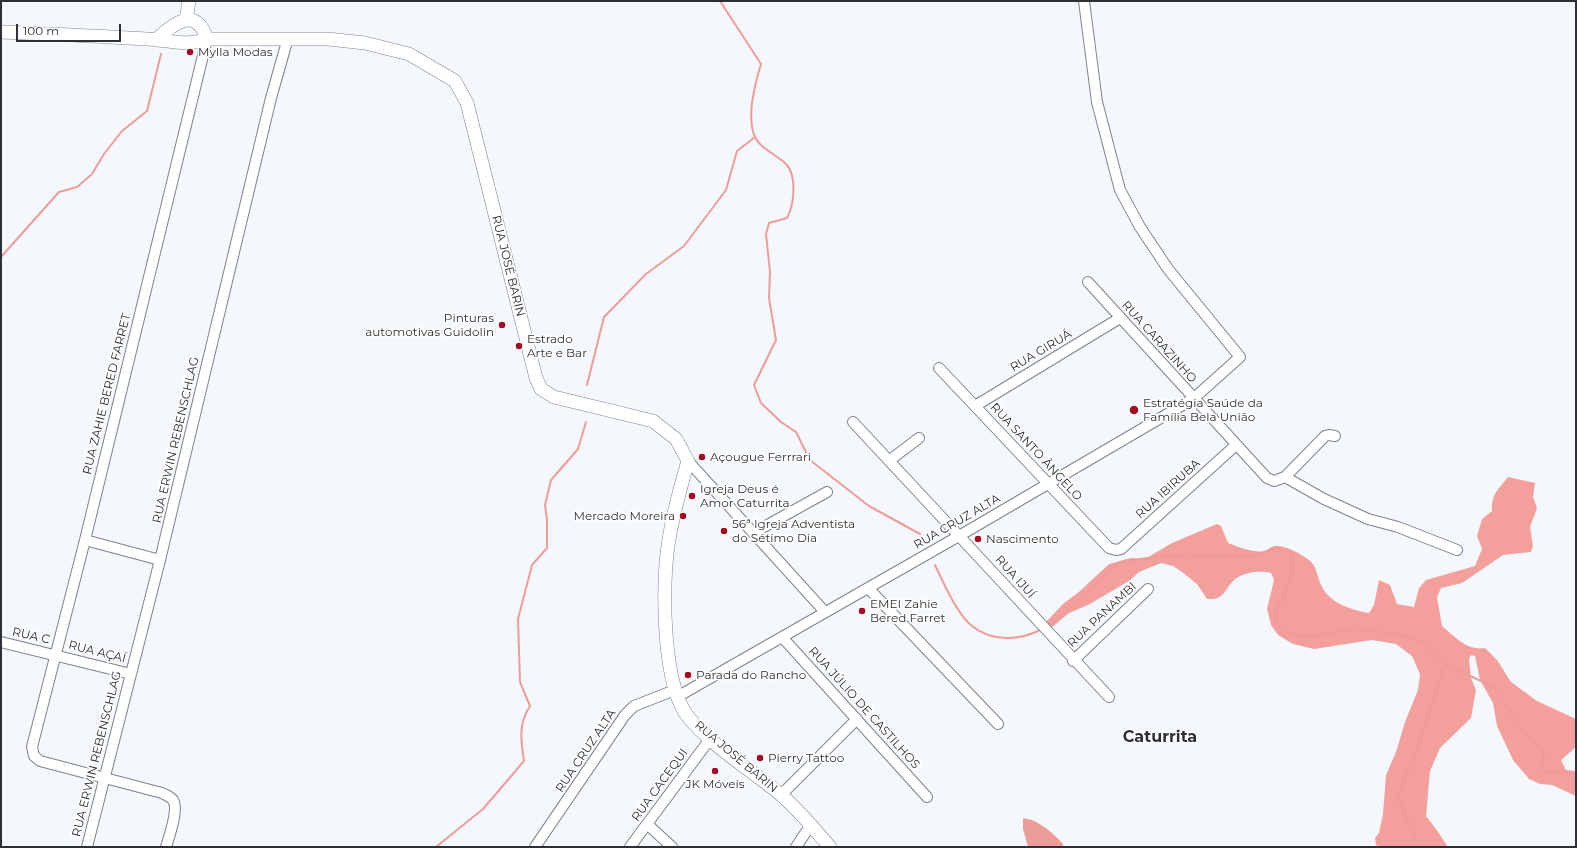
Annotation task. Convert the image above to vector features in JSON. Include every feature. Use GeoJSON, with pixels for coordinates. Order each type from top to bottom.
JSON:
{"type":"FeatureCollection","features":[{"type":"Feature","properties":{"kind":"main road"},"geometry":{"type":"LineString","coordinates":[[186,20],[190,1]]}},
{"type":"Feature","properties":{"kind":"main road"},"geometry":{"type":"LineString","coordinates":[[157,39],[170,26],[182,20],[186,20],[194,21],[204,28],[207,39]]}},
{"type":"Feature","properties":{"kind":"main road","name":"RUA JOSÉ BARIN"},"geometry":{"type":"LineString","coordinates":[[1,32],[157,39],[185,43],[199,42],[207,39],[328,38],[365,43],[410,54],[455,81],[467,103],[536,378],[541,389],[554,397],[653,421],[676,439],[688,461],[673,514],[667,548],[665,615],[667,649],[676,694],[688,718],[710,739],[781,795],[830,847]]}},
{"type":"Feature","properties":{"kind":"street","name":"RUA CRUZ ALTA"},"geometry":{"type":"LineString","coordinates":[[535,847],[625,715],[634,706],[676,694],[782,637],[960,536],[1193,399],[1240,357],[1168,268],[1140,227],[1120,190],[1097,102],[1084,1]]}},
{"type":"Feature","properties":{"kind":"street","name":"RUA ERWIN REBENSCHLAG"},"geometry":{"type":"LineString","coordinates":[[87,847],[160,560],[270,106],[288,38]]}},
{"type":"Feature","properties":{"kind":"street","name":"RUA ZAHIE BERED FARRET"},"geometry":{"type":"LineString","coordinates":[[105,778],[40,761],[34,756],[32,747],[85,540],[207,39]]}},
{"type":"Feature","properties":{"kind":"street","name":"RUA CARAZINHO"},"geometry":{"type":"LineString","coordinates":[[1088,282],[1193,399],[1267,478],[1274,481],[1285,477]]}},
{"type":"Feature","properties":{"kind":"street","name":"RUA GIRUÁ"},"geometry":{"type":"LineString","coordinates":[[975,406],[1120,318]]}},
{"type":"Feature","properties":{"kind":"street","name":"RUA SANTO ÂNGELO"},"geometry":{"type":"LineString","coordinates":[[939,368],[1109,548],[1116,550]]}},
{"type":"Feature","properties":{"kind":"street","name":"RUA IJUÍ"},"geometry":{"type":"LineString","coordinates":[[853,422],[1109,697]]}},
{"type":"Feature","properties":{"kind":"street"},"geometry":{"type":"LineString","coordinates":[[1335,436],[1330,434],[1325,436],[1285,477],[1324,499],[1368,519],[1398,528],[1457,550]]}},
{"type":"Feature","properties":{"kind":"street"},"geometry":{"type":"LineString","coordinates":[[890,460],[919,438]]}},
{"type":"Feature","properties":{"kind":"street","name":"RUA IBIRUBA"},"geometry":{"type":"LineString","coordinates":[[1116,550],[1121,549],[1236,445]]}},
{"type":"Feature","properties":{"kind":"street"},"geometry":{"type":"LineString","coordinates":[[688,461],[825,612]]}},
{"type":"Feature","properties":{"kind":"street"},"geometry":{"type":"LineString","coordinates":[[753,533],[827,492]]}},
{"type":"Feature","properties":{"kind":"street"},"geometry":{"type":"LineString","coordinates":[[85,540],[160,560]]}},
{"type":"Feature","properties":{"kind":"street"},"geometry":{"type":"LineString","coordinates":[[868,588],[998,724]]}},
{"type":"Feature","properties":{"kind":"street","name":"RUA PANAMBI"},"geometry":{"type":"LineString","coordinates":[[1073,660],[1148,589]]}},
{"type":"Feature","properties":{"kind":"street","name":"RUA JÚLIO DE CASTILHOS"},"geometry":{"type":"LineString","coordinates":[[782,637],[927,797]]}},
{"type":"Feature","properties":{"kind":"street","name":"RUA C"},"geometry":{"type":"LineString","coordinates":[[1,642],[56,655]]}},
{"type":"Feature","properties":{"kind":"street","name":"RUA AÇAÍ"},"geometry":{"type":"LineString","coordinates":[[56,655],[131,674]]}},
{"type":"Feature","properties":{"kind":"street"},"geometry":{"type":"LineString","coordinates":[[781,795],[857,719]]}},
{"type":"Feature","properties":{"kind":"street","name":"RUA CACEQUI"},"geometry":{"type":"LineString","coordinates":[[630,847],[710,739]]}},
{"type":"Feature","properties":{"kind":"street"},"geometry":{"type":"LineString","coordinates":[[105,778],[162,793],[173,800],[175,808],[174,817],[166,847]]}},
{"type":"Feature","properties":{"kind":"street"},"geometry":{"type":"LineString","coordinates":[[647,824],[672,847]]}},
{"type":"Feature","properties":{"kind":"street"},"geometry":{"type":"LineString","coordinates":[[796,847],[810,826]]}},
{"type":"Feature","properties":{"kind":"shaded area"},"geometry":{"type":"Polygon","coordinates":[[[1508,477],[1535,483],[1533,497],[1537,508],[1530,527],[1533,546],[1531,552],[1503,555],[1462,583],[1441,588],[1437,597],[1442,626],[1457,639],[1467,645],[1485,648],[1497,660],[1511,682],[1537,701],[1576,719],[1576,747],[1561,760],[1566,770],[1576,771],[1576,796],[1552,785],[1540,784],[1529,779],[1513,760],[1497,726],[1493,703],[1480,680],[1475,656],[1471,655],[1469,659],[1471,678],[1476,690],[1471,718],[1440,748],[1430,771],[1426,816],[1448,847],[1380,847],[1376,845],[1375,838],[1379,833],[1383,814],[1386,775],[1396,752],[1405,722],[1418,690],[1420,674],[1412,656],[1396,644],[1372,640],[1314,649],[1293,644],[1278,635],[1271,625],[1267,609],[1274,580],[1271,573],[1257,572],[1241,576],[1233,581],[1220,597],[1207,599],[1197,584],[1182,572],[1173,566],[1161,563],[1139,572],[1129,581],[1088,605],[1069,613],[1051,628],[1046,622],[1063,604],[1080,591],[1109,564],[1131,558],[1145,559],[1172,543],[1217,524],[1221,526],[1228,543],[1236,546],[1260,551],[1274,546],[1279,546],[1288,548],[1302,555],[1314,565],[1321,585],[1329,597],[1348,608],[1369,613],[1374,605],[1379,580],[1390,585],[1397,604],[1414,607],[1419,588],[1426,580],[1475,566],[1482,549],[1477,536],[1482,519],[1492,511],[1494,496],[1508,477]]]}},
{"type":"Feature","properties":{"kind":"shaded area"},"geometry":{"type":"Polygon","coordinates":[[[1023,818],[1040,824],[1063,844],[1063,847],[1028,847],[1023,829],[1023,818]]]}},
{"type":"Feature","properties":{"kind":"waterway"},"geometry":{"type":"LineString","coordinates":[[720,1],[761,64],[756,81],[751,110],[752,129],[755,137],[765,149],[787,165],[790,170],[793,184],[793,199],[787,218],[769,223],[766,234],[770,272],[769,298],[776,340],[754,385],[761,403],[781,422],[796,432],[810,460],[869,506],[920,534]]}},
{"type":"Feature","properties":{"kind":"waterway"},"geometry":{"type":"LineString","coordinates":[[1,257],[59,192],[77,187],[92,174],[104,154],[122,131],[147,111],[161,54]]}},
{"type":"Feature","properties":{"kind":"waterway"},"geometry":{"type":"LineString","coordinates":[[587,385],[604,317],[646,274],[684,246],[726,190],[737,151],[755,137]]}},
{"type":"Feature","properties":{"kind":"waterway"},"geometry":{"type":"LineString","coordinates":[[436,847],[483,809],[524,761],[521,733],[524,719],[530,706],[520,682],[518,619],[532,565],[547,548],[547,520],[545,505],[551,480],[578,449],[586,422]]}},
{"type":"Feature","properties":{"kind":"waterway"},"geometry":{"type":"LineString","coordinates":[[1047,626],[1054,622],[1120,562],[1168,555],[1256,556],[1276,548],[1293,554],[1292,571],[1288,585],[1274,613],[1276,624],[1286,633],[1309,637],[1354,629],[1396,634],[1425,642],[1444,664],[1494,687],[1523,731],[1544,752],[1542,771],[1571,774],[1576,778]]}},
{"type":"Feature","properties":{"kind":"waterway"},"geometry":{"type":"LineString","coordinates":[[935,565],[961,614],[966,621],[980,631],[997,637],[1015,638],[1025,636],[1042,629]]}},
{"type":"Feature","properties":{"kind":"waterway"},"geometry":{"type":"LineString","coordinates":[[1422,847],[1417,842],[1398,798],[1430,713],[1444,664]]}},
{"type":"Feature","properties":{"kind":"place","name":"Mylla Modas"},"geometry":{"type":"Point","coordinates":[190,52]}},
{"type":"Feature","properties":{"kind":"place","name":"Pinturas automotivas Guidolin"},"geometry":{"type":"Point","coordinates":[502,325]}},
{"type":"Feature","properties":{"kind":"place","name":"Estrado Arte e Bar"},"geometry":{"type":"Point","coordinates":[519,346]}},
{"type":"Feature","properties":{"kind":"place","name":"Estratégia Saúde da Família Bela União"},"geometry":{"type":"Point","coordinates":[1134,410]}},
{"type":"Feature","properties":{"kind":"place","name":"Açougue Ferrrari"},"geometry":{"type":"Point","coordinates":[702,457]}},
{"type":"Feature","properties":{"kind":"place","name":"Igreja Deus é Amor Caturrita"},"geometry":{"type":"Point","coordinates":[692,496]}},
{"type":"Feature","properties":{"kind":"place","name":"Mercado Moreira"},"geometry":{"type":"Point","coordinates":[683,516]}},
{"type":"Feature","properties":{"kind":"place","name":"56ª Igreja Adventista do Sétimo Dia"},"geometry":{"type":"Point","coordinates":[724,531]}},
{"type":"Feature","properties":{"kind":"place","name":"Nascimento"},"geometry":{"type":"Point","coordinates":[978,539]}},
{"type":"Feature","properties":{"kind":"place","name":"EMEI Zahie Bered Farret"},"geometry":{"type":"Point","coordinates":[862,611]}},
{"type":"Feature","properties":{"kind":"place","name":"Parada do Rancho"},"geometry":{"type":"Point","coordinates":[688,675]}},
{"type":"Feature","properties":{"kind":"place","name":"Pierry Tattoo"},"geometry":{"type":"Point","coordinates":[760,758]}},
{"type":"Feature","properties":{"kind":"place","name":"JK Móveis"},"geometry":{"type":"Point","coordinates":[715,771]}},
{"type":"Feature","properties":{"kind":"district","name":"Caturrita"},"geometry":{"type":"Point","coordinates":[1160,737]}}]}
